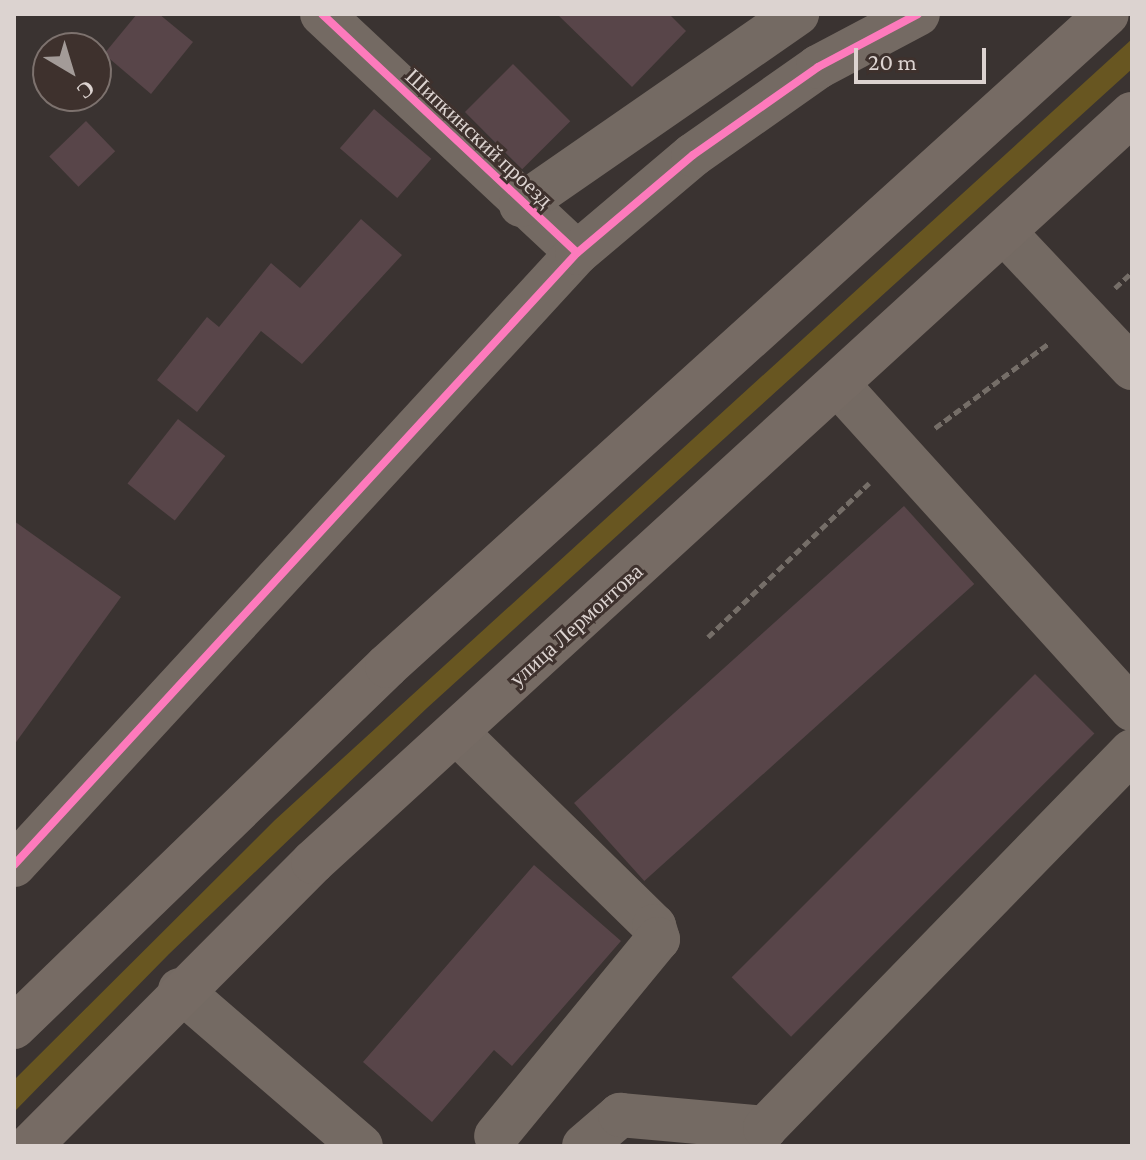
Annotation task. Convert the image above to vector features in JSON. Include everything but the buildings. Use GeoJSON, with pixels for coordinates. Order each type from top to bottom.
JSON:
{"type":"FeatureCollection","features":[{"type":"Feature","properties":{"kind":"main road"},"geometry":{"type":"LineString","coordinates":[[14,1027],[387,666],[1107,14]]}},
{"type":"Feature","properties":{"kind":"main road","name":"улица Лермонтова"},"geometry":{"type":"LineString","coordinates":[[30,1146],[180,990],[1132,114]]}},
{"type":"Feature","properties":{"kind":"street","name":"Шипкинский проезд"},"geometry":{"type":"LineString","coordinates":[[322,14],[521,205],[577,253]]}},
{"type":"Feature","properties":{"kind":"street"},"geometry":{"type":"LineString","coordinates":[[521,205],[797,14]]}},
{"type":"Feature","properties":{"kind":"street"},"geometry":{"type":"LineString","coordinates":[[14,865],[577,253],[718,137],[818,67],[918,14]]}},
{"type":"Feature","properties":{"kind":"street"},"geometry":{"type":"LineString","coordinates":[[1004,232],[1132,368]]}},
{"type":"Feature","properties":{"kind":"street"},"geometry":{"type":"LineString","coordinates":[[839,386],[1132,709]]}},
{"type":"Feature","properties":{"kind":"street"},"geometry":{"type":"LineString","coordinates":[[457,733],[654,926],[658,939],[496,1136]]}},
{"type":"Feature","properties":{"kind":"street"},"geometry":{"type":"LineString","coordinates":[[584,1146],[620,1115],[765,1128],[1132,751]]}},
{"type":"Feature","properties":{"kind":"street"},"geometry":{"type":"LineString","coordinates":[[180,990],[361,1146]]}},
{"type":"Feature","properties":{"kind":"shaded area"},"geometry":{"type":"Polygon","coordinates":[[[1132,39],[1132,69],[427,708],[169,954],[14,1112],[14,1080],[275,820],[1132,39]]]}},
{"type":"Feature","properties":{"kind":"cycle path"},"geometry":{"type":"LineString","coordinates":[[322,14],[577,253]]}},
{"type":"Feature","properties":{"kind":"cycle path"},"geometry":{"type":"LineString","coordinates":[[14,865],[577,253],[693,155],[818,67],[918,14]]}}]}
